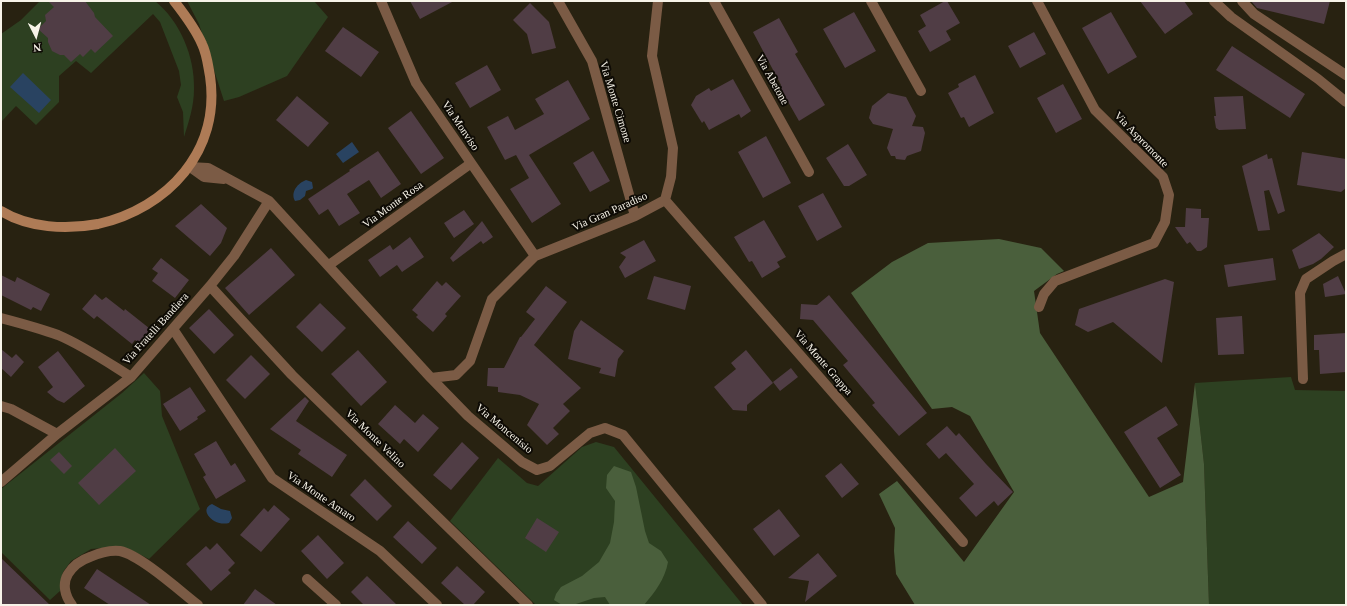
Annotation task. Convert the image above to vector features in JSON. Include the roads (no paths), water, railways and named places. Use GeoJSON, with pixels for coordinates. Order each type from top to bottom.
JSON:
{"type":"FeatureCollection","features":[{"type":"Feature","properties":{"kind":"street"},"geometry":{"type":"LineString","coordinates":[[1,211],[38,225],[56,227],[72,228],[105,222],[121,217],[153,201],[166,191],[189,167],[197,155],[209,124],[211,110],[211,85],[208,63],[203,45],[189,20],[174,1]]}},
{"type":"Feature","properties":{"kind":"street","name":"Via Monviso"},"geometry":{"type":"LineString","coordinates":[[381,1],[416,84],[470,164],[536,256]]}},
{"type":"Feature","properties":{"kind":"street","name":"Via Monte Cimone"},"geometry":{"type":"LineString","coordinates":[[558,1],[592,61],[635,216]]}},
{"type":"Feature","properties":{"kind":"street","name":"Via Gran Paradiso"},"geometry":{"type":"LineString","coordinates":[[431,378],[456,375],[470,361],[492,299],[536,256],[635,216],[665,200],[671,177],[673,148],[652,56],[658,1]]}},
{"type":"Feature","properties":{"kind":"street","name":"Via Abetone"},"geometry":{"type":"LineString","coordinates":[[714,1],[809,172]]}},
{"type":"Feature","properties":{"kind":"street"},"geometry":{"type":"LineString","coordinates":[[871,1],[921,91]]}},
{"type":"Feature","properties":{"kind":"street","name":"Via Aspromonte"},"geometry":{"type":"LineString","coordinates":[[1037,1],[1095,110],[1163,177],[1170,195],[1165,222],[1154,243],[1055,282],[1044,294],[1039,307]]}},
{"type":"Feature","properties":{"kind":"street"},"geometry":{"type":"LineString","coordinates":[[1214,1],[1232,17],[1318,79],[1346,102]]}},
{"type":"Feature","properties":{"kind":"street"},"geometry":{"type":"LineString","coordinates":[[1242,1],[1254,14],[1346,75]]}},
{"type":"Feature","properties":{"kind":"street","name":"Via Monte Rosa"},"geometry":{"type":"LineString","coordinates":[[329,265],[470,164]]}},
{"type":"Feature","properties":{"kind":"street","name":"Via Moncenisio"},"geometry":{"type":"LineString","coordinates":[[189,167],[208,168],[269,201],[431,378],[468,416],[522,462],[536,470],[550,466],[590,433],[606,428],[623,435],[762,605]]}},
{"type":"Feature","properties":{"kind":"street","name":"Via Monte Grappa"},"geometry":{"type":"LineString","coordinates":[[665,200],[963,542]]}},
{"type":"Feature","properties":{"kind":"street","name":"Via Fratelli Bandiera"},"geometry":{"type":"LineString","coordinates":[[1,482],[57,434],[131,377],[234,256],[269,201]]}},
{"type":"Feature","properties":{"kind":"street"},"geometry":{"type":"LineString","coordinates":[[1303,379],[1300,293],[1306,279],[1346,254]]}},
{"type":"Feature","properties":{"kind":"street","name":"Via Monte Velino"},"geometry":{"type":"LineString","coordinates":[[210,286],[292,374],[528,605]]}},
{"type":"Feature","properties":{"kind":"street"},"geometry":{"type":"LineString","coordinates":[[1,318],[33,326],[58,335],[82,347],[131,377]]}},
{"type":"Feature","properties":{"kind":"street","name":"Via Monte Amaro"},"geometry":{"type":"LineString","coordinates":[[173,329],[272,478],[380,551],[437,605]]}},
{"type":"Feature","properties":{"kind":"street"},"geometry":{"type":"LineString","coordinates":[[1,406],[11,409],[57,434]]}},
{"type":"Feature","properties":{"kind":"street"},"geometry":{"type":"LineString","coordinates":[[72,605],[65,590],[65,583],[72,568],[83,560],[96,554],[120,551],[143,563],[198,605]]}},
{"type":"Feature","properties":{"kind":"street"},"geometry":{"type":"LineString","coordinates":[[307,579],[336,605]]}},
{"type":"Feature","properties":{"kind":"water"},"geometry":{"type":"Polygon","coordinates":[[[23,73],[51,100],[39,113],[10,87],[23,73]]]}},
{"type":"Feature","properties":{"kind":"water"},"geometry":{"type":"Polygon","coordinates":[[[352,142],[359,152],[343,163],[336,154],[352,142]]]}},
{"type":"Feature","properties":{"kind":"water"},"geometry":{"type":"Polygon","coordinates":[[[306,180],[312,182],[313,188],[306,191],[305,196],[300,200],[295,201],[293,194],[294,191],[300,183],[306,180]]]}},
{"type":"Feature","properties":{"kind":"water"},"geometry":{"type":"Polygon","coordinates":[[[212,504],[221,509],[230,511],[232,518],[229,523],[223,524],[209,517],[206,510],[208,506],[212,504]]]}}]}
